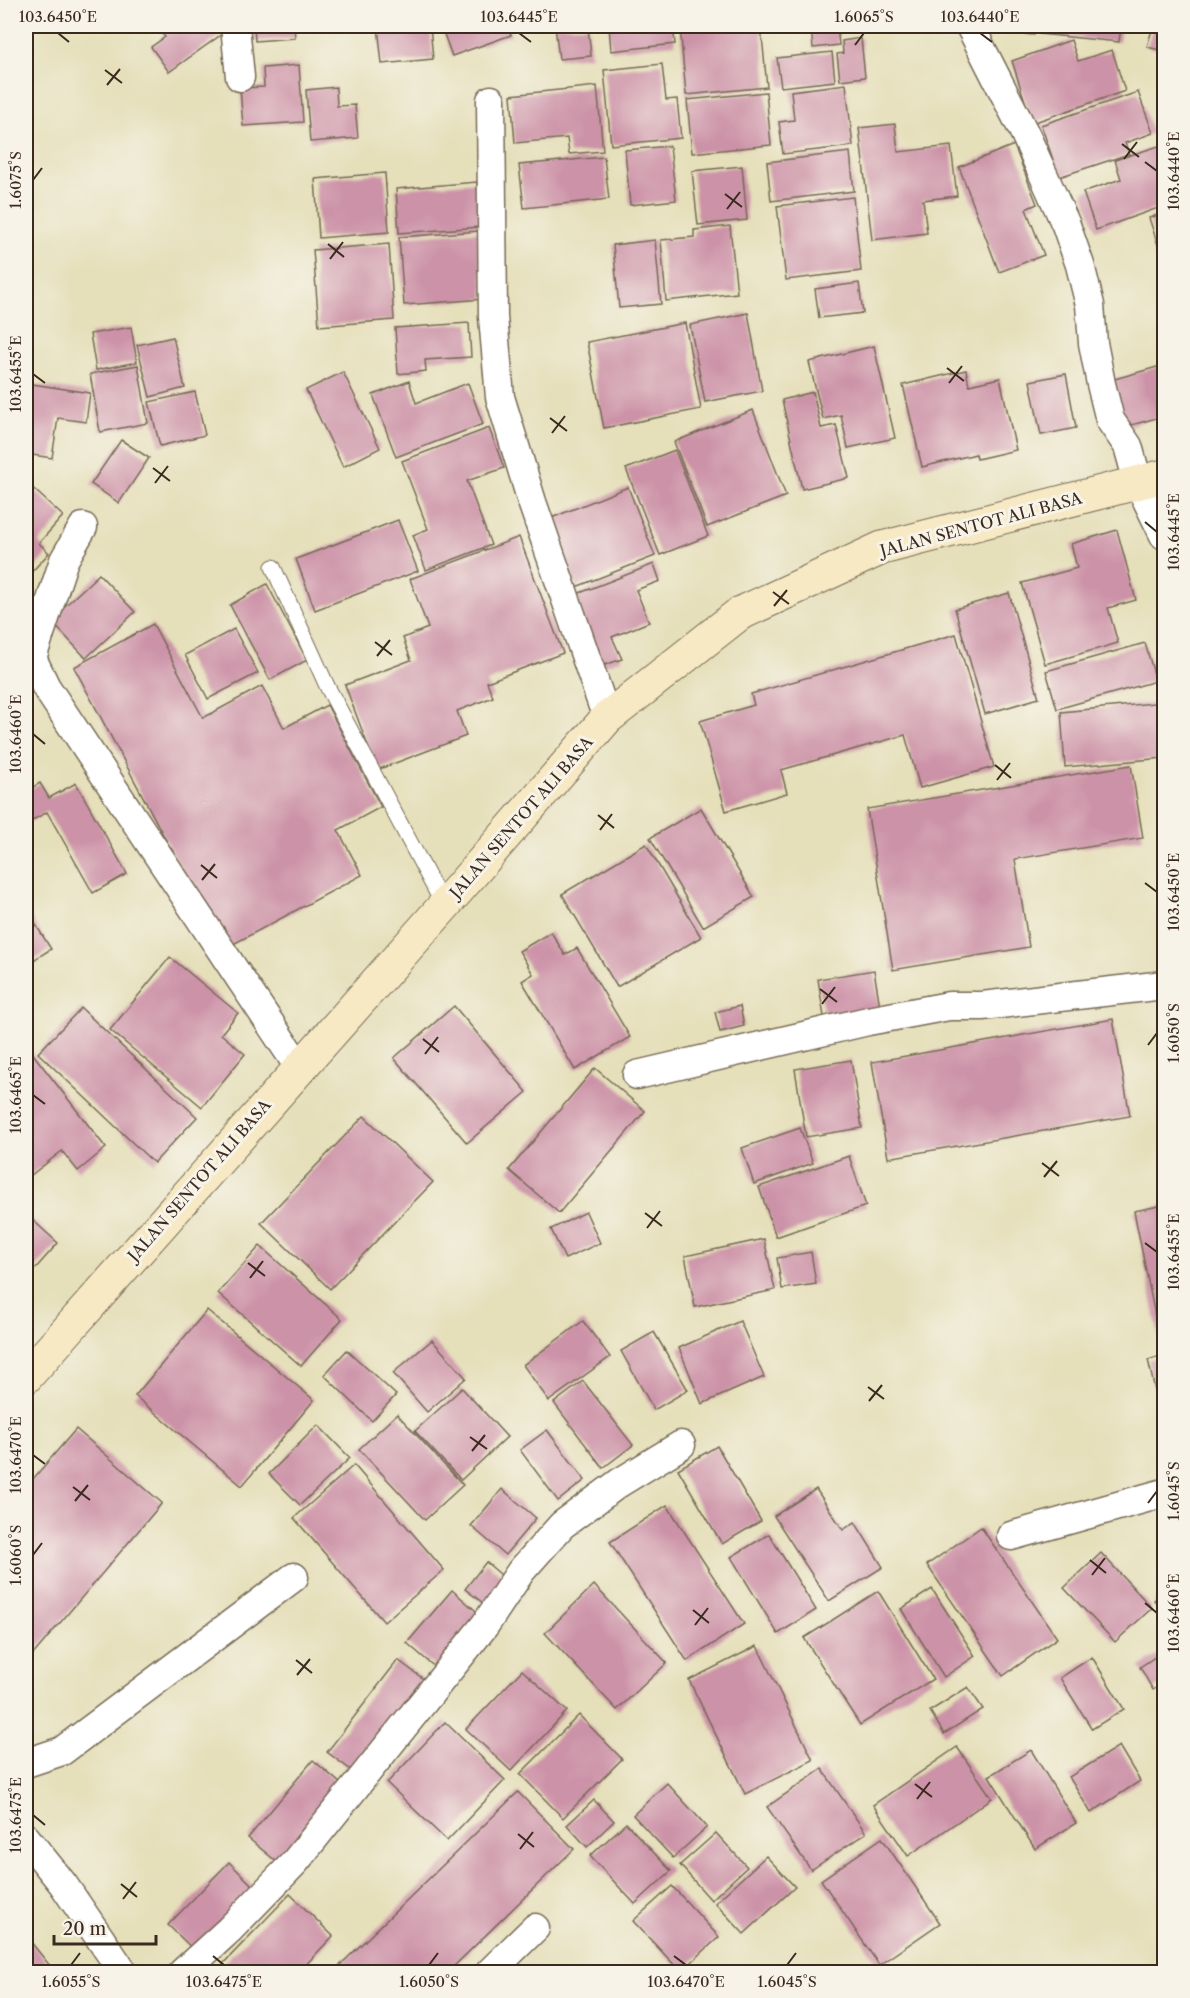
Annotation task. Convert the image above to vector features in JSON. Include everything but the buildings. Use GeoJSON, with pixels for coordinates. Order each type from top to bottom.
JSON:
{"type":"FeatureCollection","features":[{"type":"Feature","properties":{"kind":"main road","name":"JALAN SENTOT ALI BASA"},"geometry":{"type":"LineString","coordinates":[[26,1377],[444,906],[607,718],[739,614],[882,548],[1151,479]]}},
{"type":"Feature","properties":{"kind":"street"},"geometry":{"type":"LineString","coordinates":[[235,26],[240,77]]}},
{"type":"Feature","properties":{"kind":"street"},"geometry":{"type":"LineString","coordinates":[[970,26],[1025,134],[1066,225],[1080,265],[1090,305],[1095,353],[1110,420],[1151,479],[1164,535]]}},
{"type":"Feature","properties":{"kind":"street"},"geometry":{"type":"LineString","coordinates":[[491,100],[493,317],[500,397],[532,502],[607,718]]}},
{"type":"Feature","properties":{"kind":"street"},"geometry":{"type":"LineString","coordinates":[[83,526],[64,560],[29,658],[299,1067]]}},
{"type":"Feature","properties":{"kind":"street"},"geometry":{"type":"LineString","coordinates":[[638,1075],[868,1021],[938,1008],[982,1006],[1164,985]]}},
{"type":"Feature","properties":{"kind":"street"},"geometry":{"type":"LineString","coordinates":[[183,1972],[229,1930],[295,1862],[485,1625],[521,1571],[562,1525],[619,1483],[681,1445]]}},
{"type":"Feature","properties":{"kind":"street"},"geometry":{"type":"LineString","coordinates":[[1011,1536],[1164,1493]]}},
{"type":"Feature","properties":{"kind":"street"},"geometry":{"type":"LineString","coordinates":[[26,1763],[62,1751],[294,1577]]}},
{"type":"Feature","properties":{"kind":"street"},"geometry":{"type":"LineString","coordinates":[[26,1838],[63,1884],[123,1972]]}},
{"type":"Feature","properties":{"kind":"street"},"geometry":{"type":"LineString","coordinates":[[490,1972],[536,1928]]}},
{"type":"Feature","properties":{"kind":"lane"},"geometry":{"type":"LineString","coordinates":[[273,567],[327,686],[444,906]]}}]}
